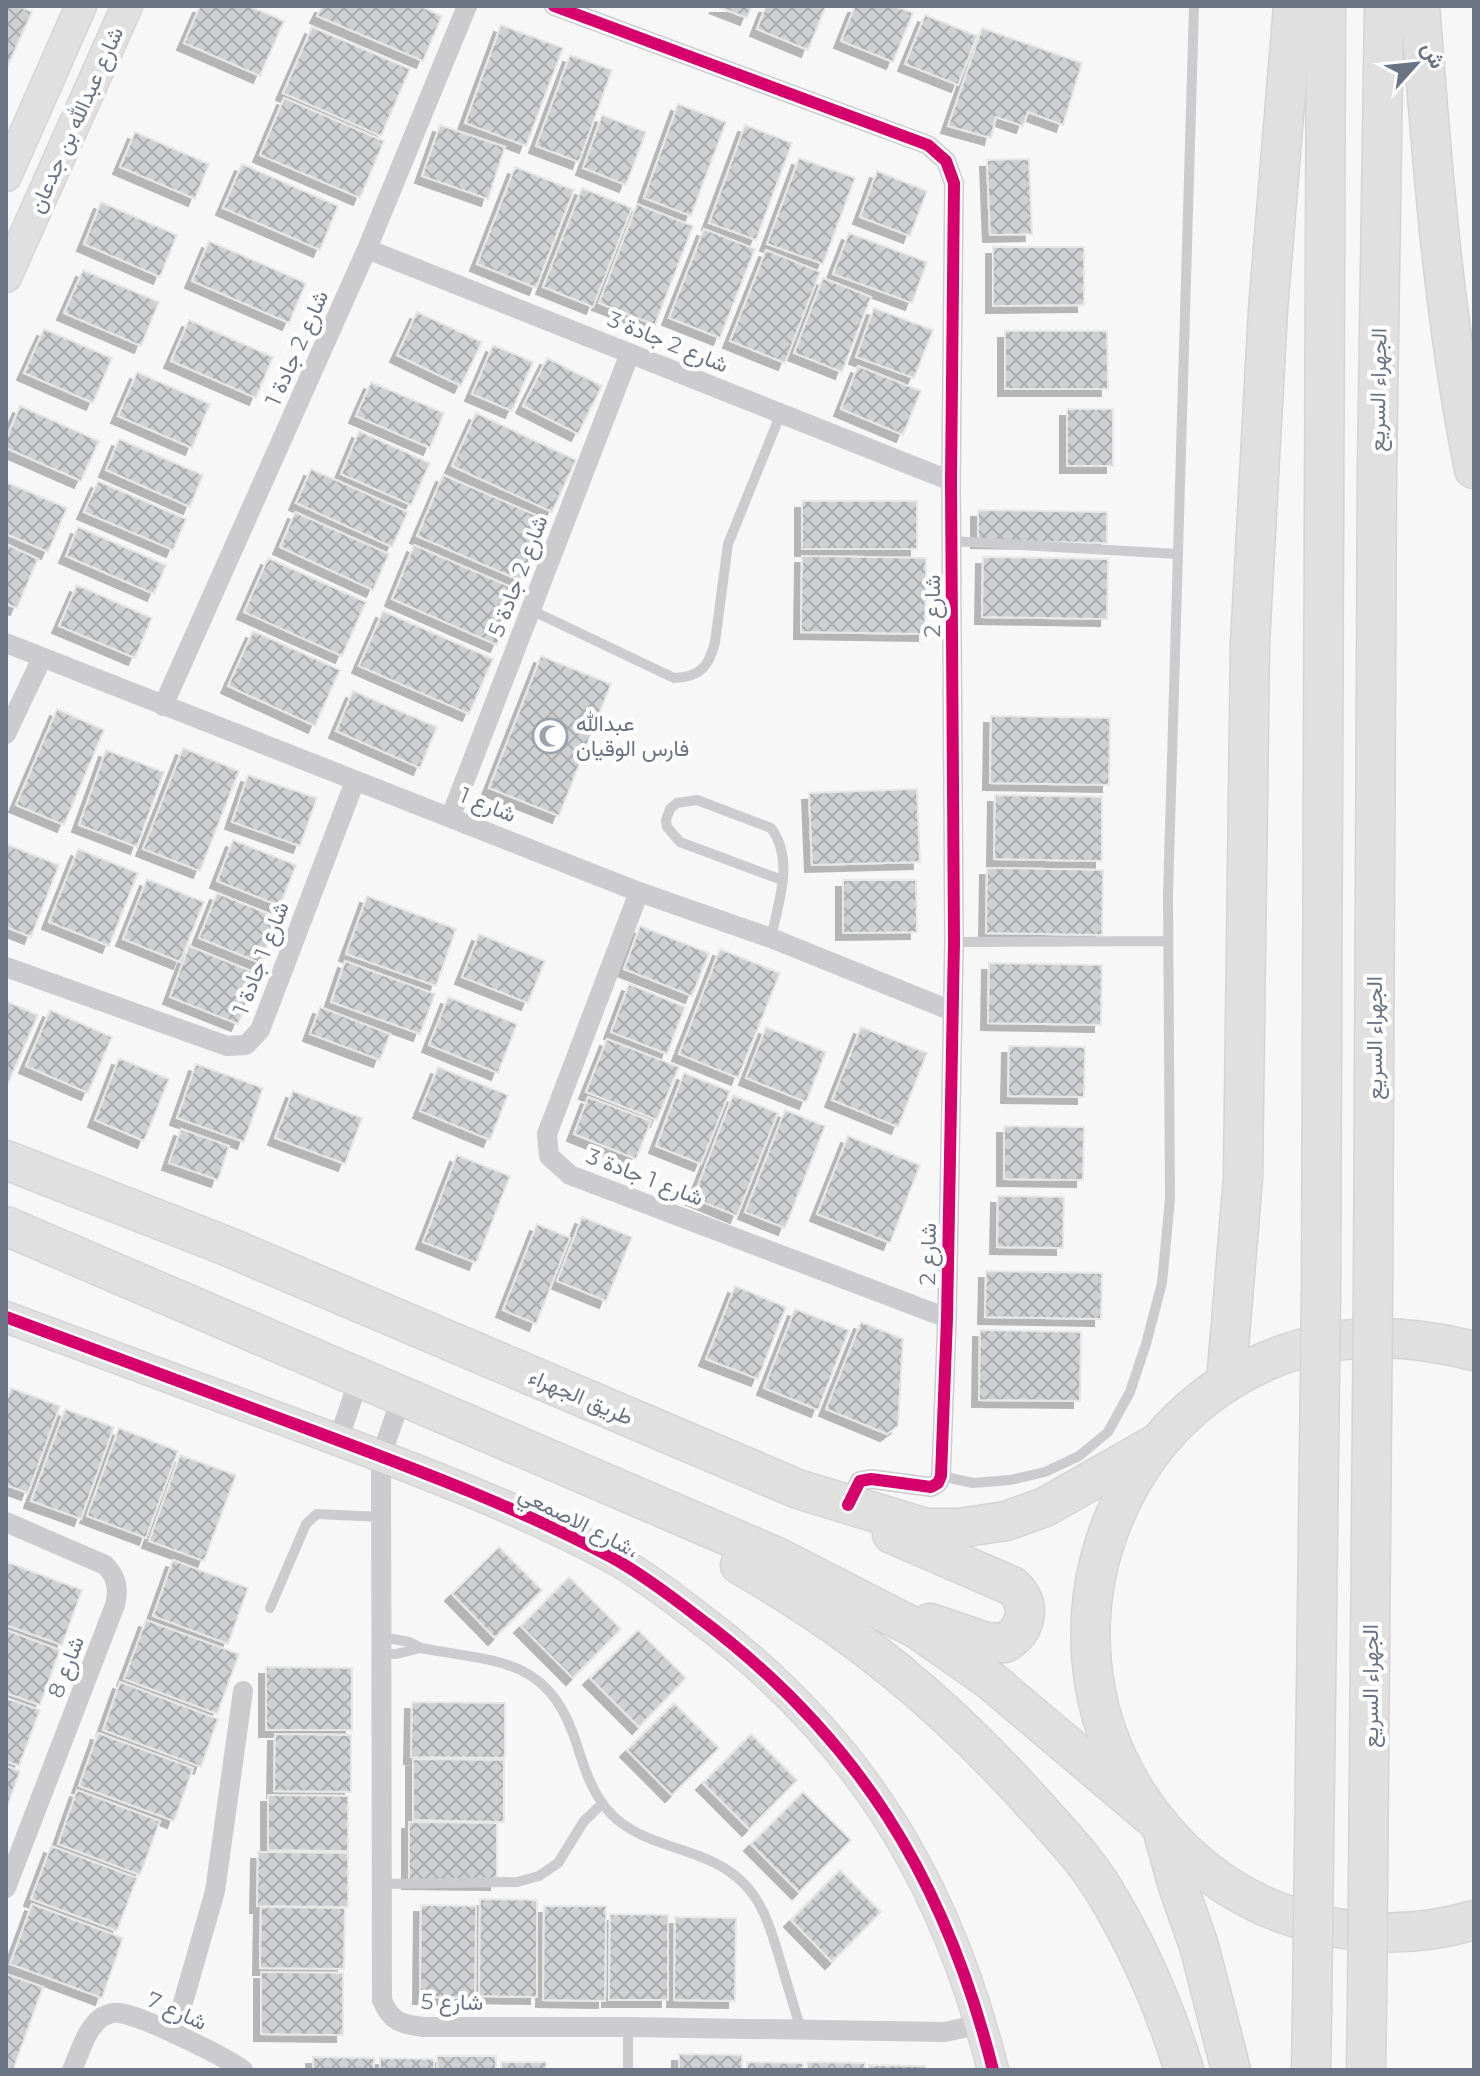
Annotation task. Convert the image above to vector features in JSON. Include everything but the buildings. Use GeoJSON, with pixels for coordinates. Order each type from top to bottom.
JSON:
{"type":"FeatureCollection","features":[{"type":"Feature","properties":{"kind":"highway"},"geometry":{"type":"LineString","coordinates":[[1226,1383],[1243,1178],[1250,643],[1268,310],[1293,6]]}},
{"type":"Feature","properties":{"kind":"highway"},"geometry":{"type":"LineString","coordinates":[[1311,2070],[1321,1294],[1326,6]]}},
{"type":"Feature","properties":{"kind":"highway","name":"الجهراء السريع"},"geometry":{"type":"LineString","coordinates":[[1366,2070],[1377,483],[1384,6]]}},
{"type":"Feature","properties":{"kind":"highway"},"geometry":{"type":"LineString","coordinates":[[1420,6],[1442,261],[1455,372],[1474,469]]}},
{"type":"Feature","properties":{"kind":"highway","name":"طريق الجهراء"},"geometry":{"type":"LineString","coordinates":[[6,1160],[224,1245],[798,1489],[926,1528],[959,1528],[1006,1521],[1045,1507],[1159,1442]]}},
{"type":"Feature","properties":{"kind":"highway"},"geometry":{"type":"LineString","coordinates":[[6,1226],[937,1626],[986,1642],[1005,1643],[1024,1626],[1023,1603],[1012,1586],[889,1533],[798,1489]]}},
{"type":"Feature","properties":{"kind":"highway"},"geometry":{"type":"LineString","coordinates":[[1474,1351],[1428,1340],[1388,1337],[1323,1343],[1273,1359],[1226,1383],[1191,1410],[1159,1442],[1133,1479],[1110,1524],[1095,1574],[1089,1624],[1092,1676],[1103,1726],[1123,1773],[1157,1823],[1179,1848],[1211,1875],[1247,1898],[1326,1927],[1367,1933],[1409,1933],[1474,1920]]}},
{"type":"Feature","properties":{"kind":"highway"},"geometry":{"type":"LineString","coordinates":[[571,1470],[781,1588],[859,1639],[956,1721],[1052,1824],[1104,1890],[1142,1963],[1170,2026],[1184,2070]]}},
{"type":"Feature","properties":{"kind":"highway"},"geometry":{"type":"LineString","coordinates":[[777,1557],[917,1629],[990,1680],[1157,1823],[1199,1946],[1231,2070]]}},
{"type":"Feature","properties":{"kind":"street","name":"شارع عبدالله بن جدعان"},"geometry":{"type":"LineString","coordinates":[[6,176],[81,6]]}},
{"type":"Feature","properties":{"kind":"street","name":"شارع عبدالله بن جدعان"},"geometry":{"type":"LineString","coordinates":[[6,277],[127,6]]}},
{"type":"Feature","properties":{"kind":"street","name":"شارع 2 جادة 1"},"geometry":{"type":"LineString","coordinates":[[163,706],[367,249],[467,6]]}},
{"type":"Feature","properties":{"kind":"street","name":"شارع 2"},"geometry":{"type":"LineString","coordinates":[[554,6],[928,145],[946,161],[954,183],[951,481],[954,942],[941,1476]]}},
{"type":"Feature","properties":{"kind":"street","name":"شارع 2 جادة 3"},"geometry":{"type":"LineString","coordinates":[[367,249],[951,481]]}},
{"type":"Feature","properties":{"kind":"street","name":"شارع 2 جادة 5"},"geometry":{"type":"LineString","coordinates":[[451,816],[630,353]]}},
{"type":"Feature","properties":{"kind":"street","name":"شارع 1"},"geometry":{"type":"LineString","coordinates":[[6,643],[639,892],[771,938],[952,1011]]}},
{"type":"Feature","properties":{"kind":"street"},"geometry":{"type":"LineString","coordinates":[[6,734],[42,658]]}},
{"type":"Feature","properties":{"kind":"street","name":"شارع 1 جادة 1"},"geometry":{"type":"LineString","coordinates":[[6,967],[227,1046],[246,1045],[260,1030],[355,781]]}},
{"type":"Feature","properties":{"kind":"street","name":"شارع 1 جادة 3"},"geometry":{"type":"LineString","coordinates":[[639,892],[547,1134],[549,1156],[570,1175],[947,1318]]}},
{"type":"Feature","properties":{"kind":"street","name":"شارع الاصمعي،"},"geometry":{"type":"LineString","coordinates":[[6,1317],[381,1456],[545,1524],[615,1559],[735,1645],[782,1686],[832,1739],[874,1794],[917,1866],[957,1949],[993,2070]]}},
{"type":"Feature","properties":{"kind":"street"},"geometry":{"type":"LineString","coordinates":[[338,1441],[359,1379]]}},
{"type":"Feature","properties":{"kind":"street"},"geometry":{"type":"LineString","coordinates":[[381,1456],[402,1396]]}},
{"type":"Feature","properties":{"kind":"street","name":"شارع 5"},"geometry":{"type":"LineString","coordinates":[[381,1456],[382,2000],[395,2022],[423,2027],[945,2032],[981,2024]]}},
{"type":"Feature","properties":{"kind":"street"},"geometry":{"type":"LineString","coordinates":[[848,1505],[860,1481],[871,1479],[931,1487],[938,1483],[941,1476]]}},
{"type":"Feature","properties":{"kind":"street","name":"شارع 8"},"geometry":{"type":"LineString","coordinates":[[6,1522],[105,1565],[118,1588],[115,1605],[6,1888]]}},
{"type":"Feature","properties":{"kind":"street"},"geometry":{"type":"LineString","coordinates":[[174,2034],[215,1891],[243,1691]]}},
{"type":"Feature","properties":{"kind":"street","name":"شارع 7"},"geometry":{"type":"LineString","coordinates":[[72,2070],[95,2023],[111,2013],[121,2013],[174,2034],[243,2070]]}},
{"type":"Feature","properties":{"kind":"lane"},"geometry":{"type":"LineString","coordinates":[[941,1476],[973,1483],[1010,1480],[1045,1472],[1079,1456],[1108,1432],[1130,1392],[1162,1283],[1170,1199],[1168,941],[1194,6]]}},
{"type":"Feature","properties":{"kind":"lane"},"geometry":{"type":"LineString","coordinates":[[531,610],[674,678],[691,677],[703,671],[715,642],[728,544],[781,413]]}},
{"type":"Feature","properties":{"kind":"lane"},"geometry":{"type":"LineString","coordinates":[[952,541],[1178,554]]}},
{"type":"Feature","properties":{"kind":"lane"},"geometry":{"type":"LineString","coordinates":[[771,938],[782,880],[783,848],[771,828],[697,800],[677,803],[670,809],[667,827],[680,842],[782,880]]}},
{"type":"Feature","properties":{"kind":"lane"},"geometry":{"type":"LineString","coordinates":[[954,942],[1168,941]]}},
{"type":"Feature","properties":{"kind":"lane"},"geometry":{"type":"LineString","coordinates":[[270,1608],[306,1524],[317,1514],[382,1517]]}},
{"type":"Feature","properties":{"kind":"lane"},"geometry":{"type":"LineString","coordinates":[[383,1646],[409,1642],[421,1648],[499,1663],[523,1670],[544,1684],[560,1702],[587,1775],[602,1804],[628,1828],[719,1864],[737,1875],[752,1891],[764,1909],[801,2030]]}},
{"type":"Feature","properties":{"kind":"lane"},"geometry":{"type":"LineString","coordinates":[[383,1646],[396,1654],[421,1648]]}},
{"type":"Feature","properties":{"kind":"lane"},"geometry":{"type":"LineString","coordinates":[[383,1884],[517,1882],[539,1876],[558,1863],[584,1821],[602,1804]]}},
{"type":"Feature","properties":{"kind":"lane"},"geometry":{"type":"LineString","coordinates":[[628,2027],[628,2070]]}},
{"type":"Feature","properties":{"kind":"cycle path"},"geometry":{"type":"LineString","coordinates":[[554,6],[928,145],[946,161],[954,183],[951,481],[954,942],[941,1476],[938,1483],[931,1487],[871,1479],[860,1481],[848,1505]]}},
{"type":"Feature","properties":{"kind":"cycle path"},"geometry":{"type":"LineString","coordinates":[[6,1317],[435,1477],[507,1507],[611,1557],[688,1609],[754,1663],[804,1711],[849,1762],[887,1816],[920,1874],[949,1935],[973,2000],[993,2070]]}},
{"type":"Feature","properties":{"kind":"place","name":"عبدالله فارس الوقيان"},"geometry":{"type":"Point","coordinates":[550,736]}}]}
